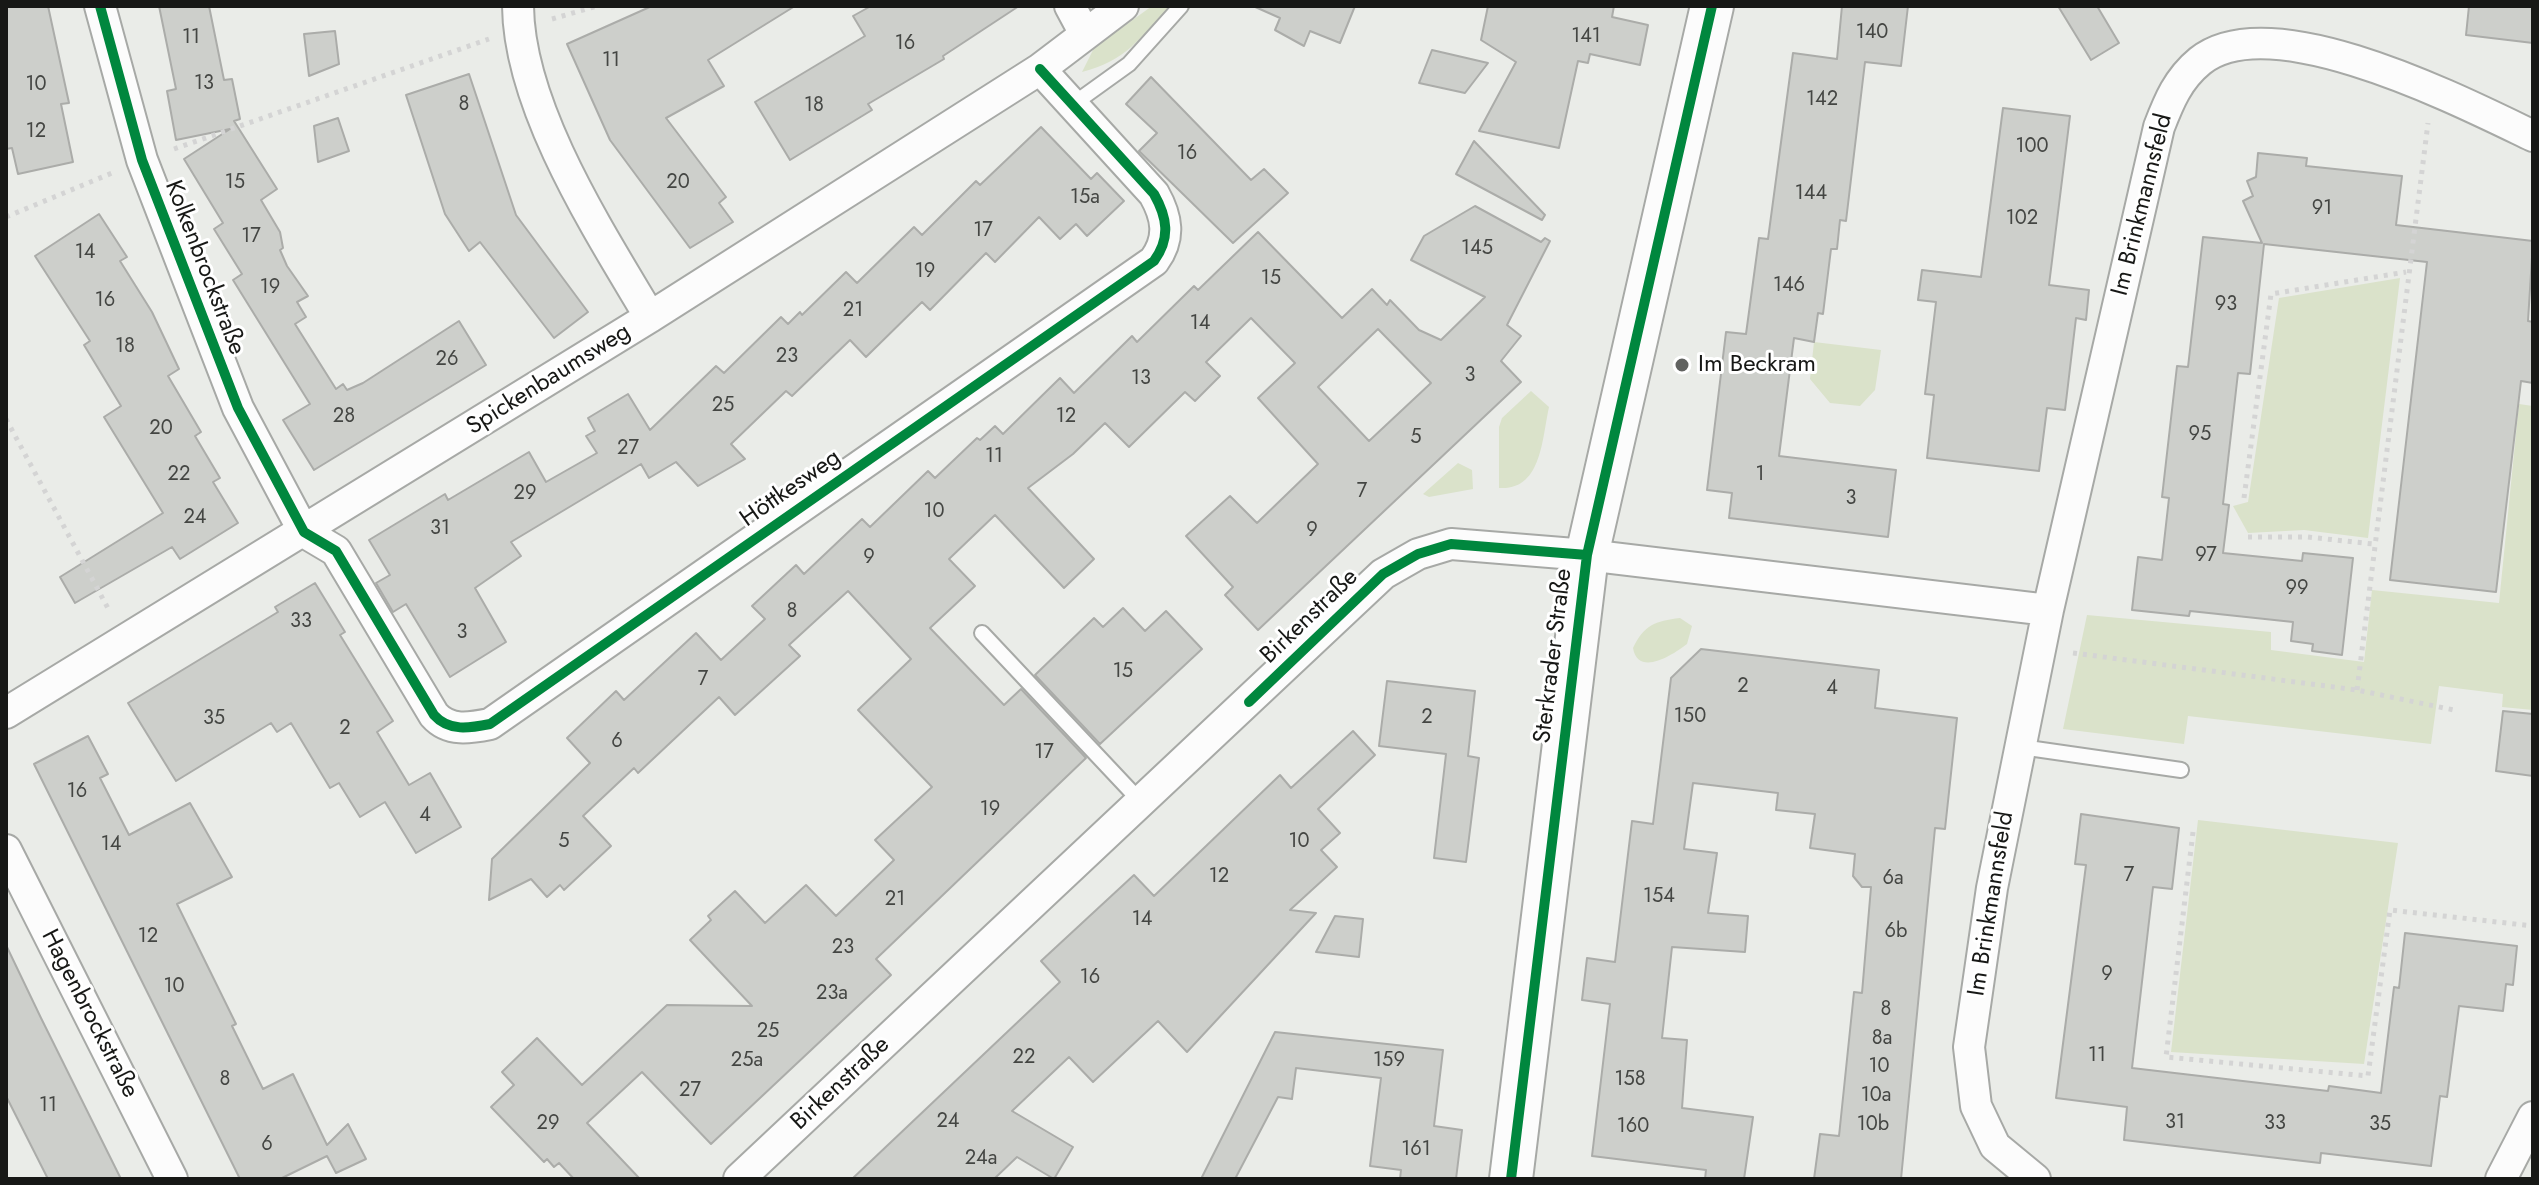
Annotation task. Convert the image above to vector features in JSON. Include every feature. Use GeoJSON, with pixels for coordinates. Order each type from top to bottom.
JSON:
{"type":"FeatureCollection","features":[{"type":"Feature","properties":{"kind":"main road","name":"Sterkrader Straße"},"geometry":{"type":"LineString","coordinates":[[1511,1179],[1587,555],[1712,6]]}},
{"type":"Feature","properties":{"kind":"street","name":"Kolkenbrockstraße"},"geometry":{"type":"LineString","coordinates":[[100,6],[142,160],[238,408],[304,532]]}},
{"type":"Feature","properties":{"kind":"street"},"geometry":{"type":"LineString","coordinates":[[1070,6],[1085,34]]}},
{"type":"Feature","properties":{"kind":"street","name":"Spickenbaumsweg"},"geometry":{"type":"LineString","coordinates":[[6,713],[650,317],[1040,69],[1123,6]]}},
{"type":"Feature","properties":{"kind":"street"},"geometry":{"type":"LineString","coordinates":[[518,17],[528,73],[575,191],[650,317]]}},
{"type":"Feature","properties":{"kind":"street","name":"Im Brinkmannsfeld"},"geometry":{"type":"LineString","coordinates":[[2035,1179],[1995,1146],[1976,1106],[1969,1047],[1992,888],[2048,610],[2159,127],[2174,89],[2201,60],[2229,48],[2267,41],[2357,61],[2432,90],[2533,136]]}},
{"type":"Feature","properties":{"kind":"street","name":"Höttkesweg"},"geometry":{"type":"LineString","coordinates":[[304,532],[336,551],[442,724],[472,728],[490,724],[1154,261],[1165,240],[1163,210],[1154,194],[1040,69]]}},
{"type":"Feature","properties":{"kind":"street","name":"Birkenstraße"},"geometry":{"type":"LineString","coordinates":[[739,1179],[1383,574],[1418,554],[1451,544],[1587,555]]}},
{"type":"Feature","properties":{"kind":"street"},"geometry":{"type":"LineString","coordinates":[[1587,555],[2048,610]]}},
{"type":"Feature","properties":{"kind":"street","name":"Hagenbrockstraße"},"geometry":{"type":"LineString","coordinates":[[6,850],[15,892],[172,1179]]}},
{"type":"Feature","properties":{"kind":"street"},"geometry":{"type":"LineString","coordinates":[[2501,1179],[2533,1117]]}},
{"type":"Feature","properties":{"kind":"lane"},"geometry":{"type":"LineString","coordinates":[[1071,105],[1129,64],[1181,6]]}},
{"type":"Feature","properties":{"kind":"lane"},"geometry":{"type":"LineString","coordinates":[[982,633],[1141,802]]}},
{"type":"Feature","properties":{"kind":"lane"},"geometry":{"type":"LineString","coordinates":[[2021,747],[2181,770]]}},
{"type":"Feature","properties":{"kind":"path"},"geometry":{"type":"LineString","coordinates":[[6,217],[142,160],[518,17],[597,6]]}},
{"type":"Feature","properties":{"kind":"path"},"geometry":{"type":"LineString","coordinates":[[2357,690],[2406,272],[2432,90]]}},
{"type":"Feature","properties":{"kind":"path"},"geometry":{"type":"LineString","coordinates":[[2244,498],[2271,294],[2406,272]]}},
{"type":"Feature","properties":{"kind":"path"},"geometry":{"type":"LineString","coordinates":[[6,419],[125,638]]}},
{"type":"Feature","properties":{"kind":"path"},"geometry":{"type":"LineString","coordinates":[[2248,537],[2308,537],[2373,544]]}},
{"type":"Feature","properties":{"kind":"path"},"geometry":{"type":"LineString","coordinates":[[2040,649],[2357,690],[2454,710]]}},
{"type":"Feature","properties":{"kind":"path"},"geometry":{"type":"LineString","coordinates":[[2193,832],[2166,1057],[2368,1076],[2390,910],[2533,926]]}},
{"type":"Feature","properties":{"kind":"green space"},"geometry":{"type":"Polygon","coordinates":[[[1152,6],[1170,6],[1121,55],[1082,72],[1094,48],[1152,6]]]}},
{"type":"Feature","properties":{"kind":"green space"},"geometry":{"type":"Polygon","coordinates":[[[2400,278],[2368,538],[2304,530],[2248,533],[2233,506],[2248,502],[2279,298],[2400,278]]]}},
{"type":"Feature","properties":{"kind":"green space"},"geometry":{"type":"Polygon","coordinates":[[[1814,342],[1881,350],[1875,390],[1860,406],[1830,403],[1810,379],[1814,342]]]}},
{"type":"Feature","properties":{"kind":"green space"},"geometry":{"type":"Polygon","coordinates":[[[1531,391],[1549,407],[1538,460],[1524,481],[1513,487],[1499,488],[1499,427],[1502,418],[1531,391]]]}},
{"type":"Feature","properties":{"kind":"green space"},"geometry":{"type":"Polygon","coordinates":[[[2519,404],[2533,406],[2533,710],[2502,707],[2503,694],[2439,686],[2431,744],[2188,716],[2184,744],[2063,729],[2087,615],[2271,632],[2271,650],[2364,662],[2372,590],[2499,603],[2519,404]]]}},
{"type":"Feature","properties":{"kind":"green space"},"geometry":{"type":"Polygon","coordinates":[[[1458,463],[1472,470],[1473,489],[1429,497],[1423,494],[1458,463]]]}},
{"type":"Feature","properties":{"kind":"green space"},"geometry":{"type":"Polygon","coordinates":[[[1680,618],[1692,626],[1687,644],[1657,661],[1642,661],[1636,657],[1633,648],[1646,629],[1680,618]]]}},
{"type":"Feature","properties":{"kind":"green space"},"geometry":{"type":"Polygon","coordinates":[[[2198,820],[2398,843],[2364,1064],[2171,1052],[2198,820]]]}},
{"type":"Feature","properties":{"kind":"building"},"geometry":{"type":"Polygon","coordinates":[[[6,6],[48,6],[69,103],[61,104],[73,162],[18,174],[12,148],[6,149],[6,6]]]}},
{"type":"Feature","properties":{"kind":"building"},"geometry":{"type":"Polygon","coordinates":[[[159,6],[209,6],[224,80],[232,79],[240,119],[234,121],[277,189],[261,200],[280,232],[283,248],[280,250],[287,266],[308,296],[297,302],[306,317],[295,324],[336,389],[343,384],[347,390],[363,383],[459,321],[486,365],[314,470],[283,420],[310,404],[233,280],[242,274],[214,229],[223,223],[184,159],[230,129],[176,140],[167,91],[176,89],[159,6]]]}},
{"type":"Feature","properties":{"kind":"building"},"geometry":{"type":"Polygon","coordinates":[[[652,6],[795,6],[708,60],[724,86],[666,118],[726,197],[719,203],[733,222],[690,248],[610,140],[567,44],[652,6]]]}},
{"type":"Feature","properties":{"kind":"building"},"geometry":{"type":"Polygon","coordinates":[[[871,6],[1019,6],[943,56],[944,59],[868,104],[872,110],[790,160],[755,102],[865,36],[853,16],[871,6]]]}},
{"type":"Feature","properties":{"kind":"building"},"geometry":{"type":"Polygon","coordinates":[[[1253,6],[1355,6],[1340,43],[1310,31],[1304,46],[1275,30],[1280,18],[1253,6]]]}},
{"type":"Feature","properties":{"kind":"building"},"geometry":{"type":"Polygon","coordinates":[[[1488,6],[1614,6],[1612,17],[1648,25],[1640,65],[1590,54],[1588,63],[1578,61],[1559,148],[1479,131],[1516,62],[1481,40],[1488,6]]]}},
{"type":"Feature","properties":{"kind":"building"},"geometry":{"type":"Polygon","coordinates":[[[1842,6],[1908,6],[1901,66],[1865,62],[1846,221],[1840,220],[1837,249],[1831,249],[1823,314],[1818,313],[1814,342],[1794,338],[1779,456],[1896,470],[1888,537],[1729,518],[1732,493],[1707,490],[1726,332],[1746,334],[1759,238],[1768,239],[1793,53],[1837,59],[1842,6]]]}},
{"type":"Feature","properties":{"kind":"building"},"geometry":{"type":"Polygon","coordinates":[[[2058,6],[2097,6],[2119,43],[2091,60],[2058,6]]]}},
{"type":"Feature","properties":{"kind":"building"},"geometry":{"type":"Polygon","coordinates":[[[2469,6],[2533,6],[2533,43],[2466,35],[2469,6]]]}},
{"type":"Feature","properties":{"kind":"building"},"geometry":{"type":"Polygon","coordinates":[[[335,31],[339,64],[309,76],[304,34],[335,31]]]}},
{"type":"Feature","properties":{"kind":"building"},"geometry":{"type":"Polygon","coordinates":[[[1432,50],[1488,63],[1465,93],[1419,83],[1432,50]]]}},
{"type":"Feature","properties":{"kind":"building"},"geometry":{"type":"Polygon","coordinates":[[[469,74],[516,215],[588,312],[554,338],[480,242],[469,251],[445,214],[406,95],[469,74]]]}},
{"type":"Feature","properties":{"kind":"building"},"geometry":{"type":"Polygon","coordinates":[[[1151,77],[1251,180],[1264,169],[1288,193],[1233,243],[1139,151],[1157,133],[1126,104],[1151,77]]]}},
{"type":"Feature","properties":{"kind":"building"},"geometry":{"type":"Polygon","coordinates":[[[2003,108],[2070,116],[2049,285],[2089,290],[2086,320],[2076,318],[2065,410],[2047,408],[2039,471],[1927,458],[1934,395],[1925,394],[1936,302],[1918,300],[1922,270],[1981,277],[2003,108]]]}},
{"type":"Feature","properties":{"kind":"building"},"geometry":{"type":"Polygon","coordinates":[[[338,118],[349,151],[318,162],[314,126],[338,118]]]}},
{"type":"Feature","properties":{"kind":"building"},"geometry":{"type":"Polygon","coordinates":[[[1041,127],[1091,179],[1097,173],[1124,201],[1087,236],[1076,224],[1060,239],[1039,217],[995,262],[986,253],[930,310],[922,302],[866,357],[850,340],[792,396],[786,391],[731,444],[745,459],[698,486],[676,462],[649,478],[641,464],[511,542],[521,556],[475,588],[506,642],[450,677],[406,604],[393,612],[376,583],[390,575],[369,540],[445,494],[448,500],[529,452],[546,482],[597,453],[586,436],[595,431],[588,418],[628,394],[650,430],[716,366],[724,373],[781,317],[788,324],[800,312],[802,315],[846,272],[857,283],[914,227],[922,235],[976,181],[980,185],[1041,127]]]}},
{"type":"Feature","properties":{"kind":"building"},"geometry":{"type":"Polygon","coordinates":[[[1474,141],[1545,215],[1542,220],[1456,174],[1474,141]]]}},
{"type":"Feature","properties":{"kind":"building"},"geometry":{"type":"Polygon","coordinates":[[[2258,153],[2307,158],[2306,166],[2402,176],[2396,225],[2533,241],[2528,321],[2533,322],[2533,383],[2521,381],[2496,592],[2390,580],[2427,262],[2264,244],[2250,374],[2238,373],[2223,504],[2229,505],[2223,553],[2302,561],[2303,553],[2353,558],[2342,655],[2312,651],[2313,644],[2291,641],[2293,622],[2190,611],[2189,616],[2132,610],[2138,557],[2162,560],[2169,498],[2162,497],[2177,366],[2188,367],[2203,237],[2262,243],[2243,201],[2253,196],[2247,181],[2256,177],[2258,153]]]}},
{"type":"Feature","properties":{"kind":"building"},"geometry":{"type":"Polygon","coordinates":[[[1475,206],[1541,242],[1545,238],[1550,241],[1507,325],[1521,336],[1501,361],[1521,382],[1258,630],[1225,595],[1233,587],[1186,536],[1230,496],[1257,523],[1318,464],[1258,398],[1295,363],[1251,318],[1206,362],[1220,376],[1195,401],[1185,392],[1129,447],[1105,423],[1073,454],[1028,488],[1094,559],[1064,588],[995,515],[949,559],[975,586],[930,628],[1004,705],[1021,689],[1086,758],[876,959],[891,975],[711,1144],[642,1072],[587,1123],[640,1179],[574,1179],[559,1163],[554,1167],[547,1159],[544,1162],[491,1107],[514,1085],[502,1072],[537,1038],[582,1085],[667,1005],[752,1006],[690,940],[711,920],[708,916],[735,891],[765,923],[806,885],[836,916],[894,860],[875,840],[932,787],[858,710],[911,659],[848,591],[789,645],[800,656],[735,715],[719,697],[638,773],[634,768],[583,816],[611,846],[564,890],[560,885],[547,897],[531,879],[489,900],[492,859],[590,763],[567,738],[616,691],[624,700],[696,633],[721,660],[765,619],[752,606],[796,565],[804,574],[862,519],[870,527],[928,471],[935,478],[977,438],[980,440],[995,426],[1003,434],[1060,378],[1074,393],[1132,336],[1137,342],[1194,286],[1198,290],[1258,232],[1342,318],[1372,289],[1387,305],[1390,300],[1419,330],[1441,340],[1485,297],[1411,260],[1424,236],[1475,206]],[[1378,329],[1318,387],[1369,441],[1431,383],[1378,329]]]}},
{"type":"Feature","properties":{"kind":"building"},"geometry":{"type":"Polygon","coordinates":[[[99,214],[127,257],[120,261],[152,312],[179,369],[168,376],[201,432],[195,436],[220,478],[213,482],[238,523],[180,559],[172,547],[75,603],[60,577],[163,513],[104,417],[121,406],[84,345],[90,341],[35,256],[99,214]]]}},
{"type":"Feature","properties":{"kind":"building"},"geometry":{"type":"Polygon","coordinates":[[[315,583],[345,632],[340,635],[393,721],[377,732],[409,785],[430,773],[461,827],[416,853],[385,802],[360,817],[339,783],[330,788],[291,723],[277,732],[271,723],[176,781],[128,703],[278,612],[275,607],[315,583]]]}},
{"type":"Feature","properties":{"kind":"building"},"geometry":{"type":"Polygon","coordinates":[[[1123,608],[1145,631],[1166,611],[1202,649],[1100,744],[1035,675],[1094,618],[1103,627],[1123,608]]]}},
{"type":"Feature","properties":{"kind":"building"},"geometry":{"type":"Polygon","coordinates":[[[1701,649],[1879,670],[1875,708],[1957,718],[1945,829],[1935,828],[1901,1179],[1814,1179],[1820,1134],[1839,1136],[1854,992],[1862,993],[1871,887],[1862,887],[1853,876],[1855,854],[1810,848],[1815,814],[1776,810],[1778,793],[1693,783],[1684,849],[1717,853],[1708,913],[1748,916],[1745,952],[1672,947],[1662,1038],[1687,1040],[1682,1108],[1753,1117],[1744,1179],[1705,1179],[1706,1170],[1592,1156],[1610,1004],[1582,1000],[1587,958],[1615,962],[1632,821],[1653,824],[1671,678],[1701,649]]]}},
{"type":"Feature","properties":{"kind":"building"},"geometry":{"type":"Polygon","coordinates":[[[1387,681],[1475,691],[1468,756],[1479,758],[1466,862],[1434,858],[1446,754],[1379,746],[1387,681]]]}},
{"type":"Feature","properties":{"kind":"building"},"geometry":{"type":"Polygon","coordinates":[[[2503,711],[2533,714],[2533,776],[2496,771],[2503,711]]]}},
{"type":"Feature","properties":{"kind":"building"},"geometry":{"type":"Polygon","coordinates":[[[1353,731],[1375,755],[1318,809],[1340,833],[1321,850],[1337,867],[1290,910],[1316,913],[1187,1052],[1158,1021],[1093,1082],[1069,1057],[1012,1111],[1073,1147],[1054,1179],[1017,1157],[994,1179],[852,1179],[1060,982],[1041,961],[1134,875],[1154,896],[1280,775],[1291,788],[1353,731]]]}},
{"type":"Feature","properties":{"kind":"building"},"geometry":{"type":"Polygon","coordinates":[[[88,736],[108,774],[100,778],[129,835],[190,803],[232,877],[177,904],[236,1024],[232,1026],[263,1089],[293,1074],[327,1145],[348,1124],[366,1159],[336,1173],[327,1156],[280,1179],[240,1179],[34,764],[88,736]]]}},
{"type":"Feature","properties":{"kind":"building"},"geometry":{"type":"Polygon","coordinates":[[[2081,814],[2179,828],[2172,889],[2153,887],[2132,1068],[2328,1091],[2329,1086],[2381,1093],[2394,987],[2399,988],[2405,933],[2517,946],[2513,985],[2506,984],[2503,1011],[2459,1006],[2447,1097],[2440,1096],[2431,1166],[2321,1153],[2320,1163],[2124,1140],[2127,1107],[2056,1098],[2086,865],[2075,864],[2081,814]]]}},
{"type":"Feature","properties":{"kind":"building"},"geometry":{"type":"Polygon","coordinates":[[[1335,916],[1363,919],[1359,957],[1316,952],[1335,916]]]}},
{"type":"Feature","properties":{"kind":"building"},"geometry":{"type":"Polygon","coordinates":[[[6,945],[121,1179],[48,1179],[6,1096],[6,945]]]}},
{"type":"Feature","properties":{"kind":"building"},"geometry":{"type":"Polygon","coordinates":[[[1275,1032],[1443,1050],[1434,1126],[1462,1130],[1456,1179],[1400,1179],[1401,1170],[1370,1166],[1381,1078],[1296,1068],[1292,1099],[1278,1097],[1235,1179],[1201,1179],[1275,1032]]]}},
{"type":"Feature","properties":{"kind":"cycle path"},"geometry":{"type":"LineString","coordinates":[[100,6],[142,160],[238,408],[304,532],[336,551],[434,715],[446,724],[460,727],[490,724],[1154,261],[1165,236],[1162,211],[1154,194],[1040,69]]}},
{"type":"Feature","properties":{"kind":"cycle path"},"geometry":{"type":"LineString","coordinates":[[1511,1179],[1587,555],[1712,6]]}},
{"type":"Feature","properties":{"kind":"cycle path"},"geometry":{"type":"LineString","coordinates":[[1249,702],[1383,574],[1418,554],[1451,544],[1587,555]]}},
{"type":"Feature","properties":{"kind":"place","name":"Im Beckram"},"geometry":{"type":"Point","coordinates":[1682,365]}}]}
